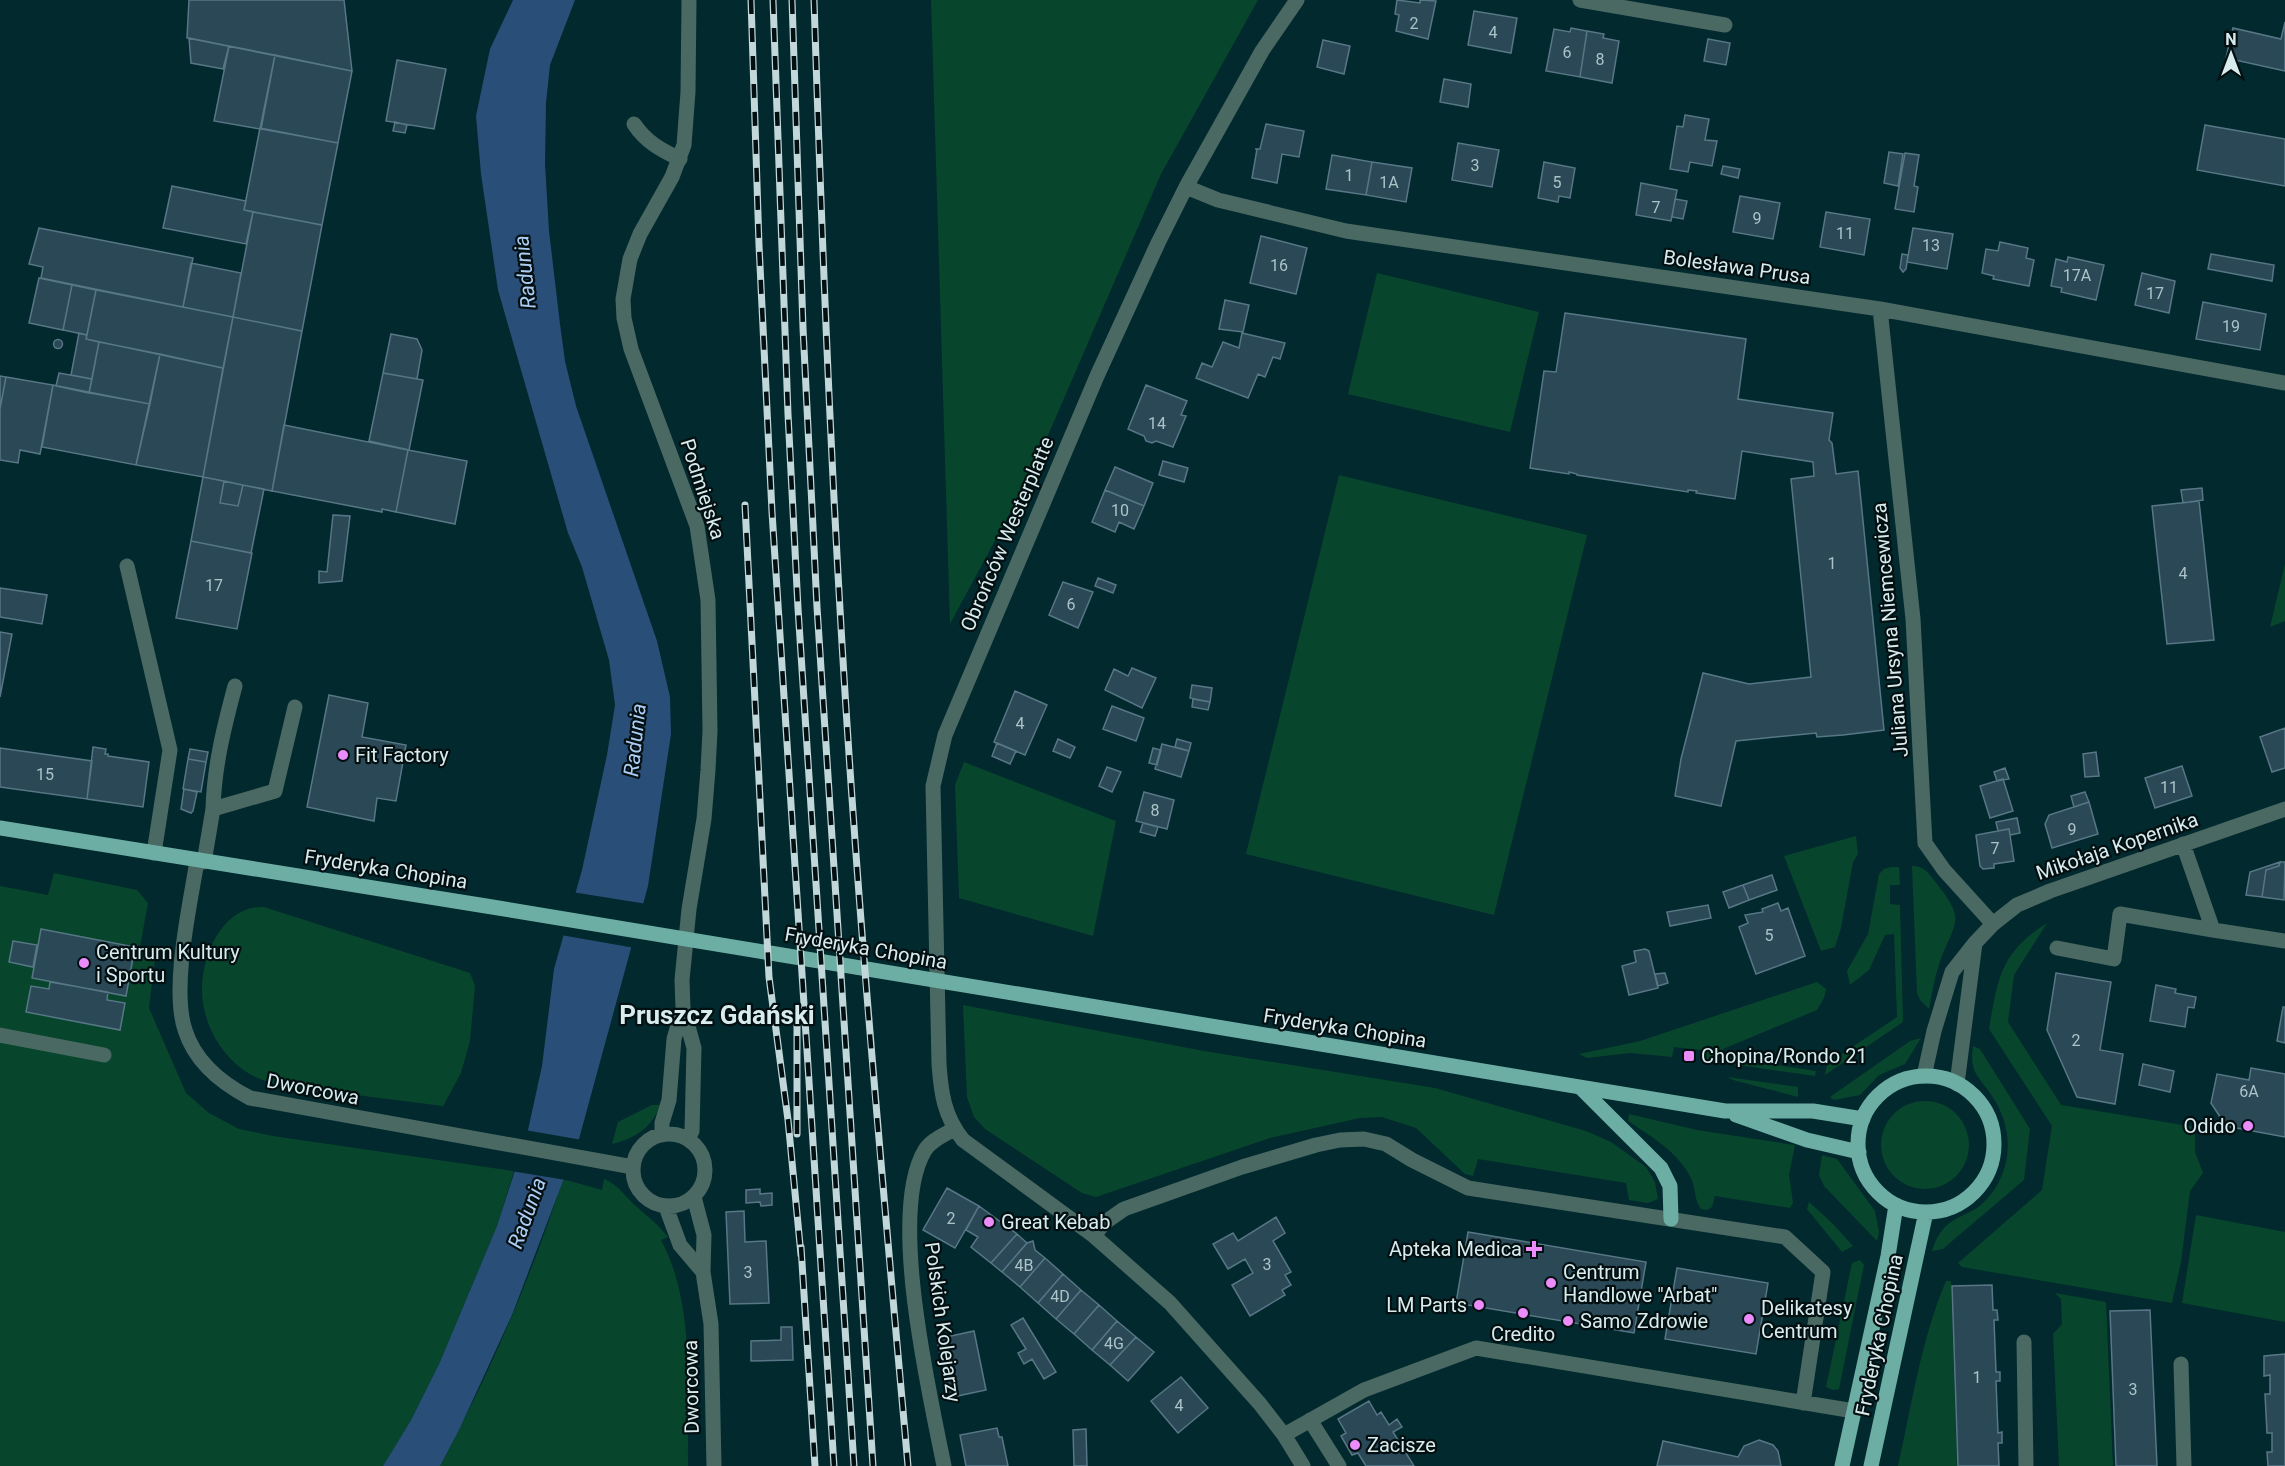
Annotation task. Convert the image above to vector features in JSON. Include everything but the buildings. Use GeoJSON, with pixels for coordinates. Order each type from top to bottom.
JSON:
{"type":"FeatureCollection","features":[{"type":"Feature","properties":{"kind":"main road","name":"Fryderyka Chopina"},"geometry":{"type":"LineString","coordinates":[[0,828],[1725,1111],[1813,1111],[1863,1119]]}},
{"type":"Feature","properties":{"kind":"main road"},"geometry":{"type":"LineString","coordinates":[[1924,1076],[1941,1078],[1957,1084],[1972,1094],[1987,1115],[1994,1140],[1993,1158],[1987,1175],[1976,1191],[1962,1202],[1945,1210],[1926,1212],[1896,1205],[1882,1196],[1871,1183],[1863,1168],[1859,1152],[1859,1135],[1863,1119],[1873,1102],[1887,1089],[1905,1080],[1924,1076]]}},
{"type":"Feature","properties":{"kind":"main road"},"geometry":{"type":"LineString","coordinates":[[1581,1088],[1661,1168],[1670,1186],[1671,1219]]}},
{"type":"Feature","properties":{"kind":"main road","name":"Fryderyka Chopina"},"geometry":{"type":"LineString","coordinates":[[1725,1111],[1807,1140],[1859,1152]]}},
{"type":"Feature","properties":{"kind":"main road","name":"Fryderyka Chopina"},"geometry":{"type":"LineString","coordinates":[[1842,1466],[1888,1256],[1896,1205]]}},
{"type":"Feature","properties":{"kind":"main road","name":"Fryderyka Chopina"},"geometry":{"type":"LineString","coordinates":[[1872,1466],[1926,1212]]}},
{"type":"Feature","properties":{"kind":"street","name":"Podmiejska"},"geometry":{"type":"LineString","coordinates":[[662,1135],[662,1123],[669,1100],[674,1040],[683,1008],[683,958],[704,819],[710,698],[708,600],[697,526],[631,349],[624,318],[623,299],[630,259],[680,159],[687,115],[689,0]]}},
{"type":"Feature","properties":{"kind":"street","name":"Obrońców Westerplatte"},"geometry":{"type":"LineString","coordinates":[[954,1129],[944,1108],[939,1064],[933,804],[936,766],[945,735],[1097,376],[1186,187],[1262,51],[1297,0]]}},
{"type":"Feature","properties":{"kind":"street"},"geometry":{"type":"LineString","coordinates":[[1580,0],[1725,25]]}},
{"type":"Feature","properties":{"kind":"street"},"geometry":{"type":"LineString","coordinates":[[634,124],[640,134],[656,147],[680,159]]}},
{"type":"Feature","properties":{"kind":"street","name":"Bolesława Prusa"},"geometry":{"type":"LineString","coordinates":[[1186,187],[1218,200],[1346,231],[1880,309],[2285,383]]}},
{"type":"Feature","properties":{"kind":"street","name":"Juliana Ursyna Niemcewicza"},"geometry":{"type":"LineString","coordinates":[[1880,309],[1914,630],[1925,843],[1944,870],[1993,924]]}},
{"type":"Feature","properties":{"kind":"street"},"geometry":{"type":"LineString","coordinates":[[127,566],[171,750],[154,853]]}},
{"type":"Feature","properties":{"kind":"street","name":"Dworcowa"},"geometry":{"type":"LineString","coordinates":[[235,686],[219,748],[213,789],[213,809],[200,861],[181,974],[185,1030],[194,1051],[211,1072],[229,1088],[250,1098],[633,1167]]}},
{"type":"Feature","properties":{"kind":"street"},"geometry":{"type":"LineString","coordinates":[[213,809],[275,791],[295,707]]}},
{"type":"Feature","properties":{"kind":"street","name":"Mikołaja Kopernika"},"geometry":{"type":"LineString","coordinates":[[1924,1076],[1934,1030],[1952,972],[1993,924],[2017,905],[2285,809]]}},
{"type":"Feature","properties":{"kind":"street"},"geometry":{"type":"LineString","coordinates":[[2182,844],[2213,930]]}},
{"type":"Feature","properties":{"kind":"street"},"geometry":{"type":"LineString","coordinates":[[2058,948],[2114,959],[2120,914],[2285,941]]}},
{"type":"Feature","properties":{"kind":"street"},"geometry":{"type":"LineString","coordinates":[[1957,1084],[1975,943]]}},
{"type":"Feature","properties":{"kind":"street","name":"Podmiejska"},"geometry":{"type":"LineString","coordinates":[[683,1008],[694,1047],[692,1131],[688,1139]]}},
{"type":"Feature","properties":{"kind":"street"},"geometry":{"type":"LineString","coordinates":[[0,1035],[104,1055]]}},
{"type":"Feature","properties":{"kind":"street"},"geometry":{"type":"LineString","coordinates":[[954,1129],[963,1140],[1094,1236],[1177,1310],[1260,1404],[1284,1435],[1303,1466]]}},
{"type":"Feature","properties":{"kind":"street","name":"Polskich Kolejarzy"},"geometry":{"type":"LineString","coordinates":[[944,1466],[921,1346],[910,1238],[912,1197],[919,1162],[928,1145],[954,1129]]}},
{"type":"Feature","properties":{"kind":"street"},"geometry":{"type":"LineString","coordinates":[[676,1134],[688,1139],[698,1148],[704,1160],[705,1173],[702,1186],[694,1197],[681,1204],[666,1207],[645,1198],[633,1179],[636,1155],[642,1146],[651,1138],[662,1135],[676,1134]]}},
{"type":"Feature","properties":{"kind":"street"},"geometry":{"type":"LineString","coordinates":[[1094,1236],[1104,1223],[1124,1209],[1283,1153],[1340,1140],[1364,1139],[1386,1144],[1412,1160],[1468,1188],[1785,1237],[1823,1272],[1803,1403]]}},
{"type":"Feature","properties":{"kind":"street","name":"Dworcowa"},"geometry":{"type":"LineString","coordinates":[[694,1197],[704,1235],[703,1272],[711,1324],[714,1466]]}},
{"type":"Feature","properties":{"kind":"street"},"geometry":{"type":"LineString","coordinates":[[666,1207],[680,1245],[703,1272]]}},
{"type":"Feature","properties":{"kind":"street"},"geometry":{"type":"LineString","coordinates":[[2024,1342],[2026,1466]]}},
{"type":"Feature","properties":{"kind":"street"},"geometry":{"type":"LineString","coordinates":[[1284,1435],[1364,1390],[1476,1348],[1854,1411]]}},
{"type":"Feature","properties":{"kind":"street"},"geometry":{"type":"LineString","coordinates":[[2181,1364],[2184,1466]]}},
{"type":"Feature","properties":{"kind":"street"},"geometry":{"type":"LineString","coordinates":[[1310,1420],[1339,1466]]}},
{"type":"Feature","properties":{"kind":"green space"},"geometry":{"type":"Polygon","coordinates":[[[931,0],[1258,0],[1161,174],[1033,470],[950,624],[931,0]]]}},
{"type":"Feature","properties":{"kind":"green space"},"geometry":{"type":"Polygon","coordinates":[[[1377,273],[1539,312],[1510,432],[1348,394],[1377,273]]]}},
{"type":"Feature","properties":{"kind":"green space"},"geometry":{"type":"Polygon","coordinates":[[[1339,475],[1587,535],[1494,915],[1246,854],[1339,475]]]}},
{"type":"Feature","properties":{"kind":"green space"},"geometry":{"type":"Polygon","coordinates":[[[2285,564],[2285,621],[2270,627],[2285,564]]]}},
{"type":"Feature","properties":{"kind":"green space"},"geometry":{"type":"Polygon","coordinates":[[[964,762],[1116,821],[1093,936],[959,898],[955,785],[964,762]]]}},
{"type":"Feature","properties":{"kind":"green space"},"geometry":{"type":"Polygon","coordinates":[[[1856,836],[1858,854],[1853,862],[1841,928],[1835,947],[1821,951],[1784,856],[1856,836]]]}},
{"type":"Feature","properties":{"kind":"green space"},"geometry":{"type":"Polygon","coordinates":[[[1912,866],[1920,867],[1929,874],[1946,896],[1955,914],[1954,929],[1939,965],[1929,1009],[1917,993],[1912,866]]]}},
{"type":"Feature","properties":{"kind":"green space"},"geometry":{"type":"Polygon","coordinates":[[[1891,867],[1899,867],[1900,885],[1890,885],[1890,904],[1900,905],[1903,1022],[1825,1075],[1827,1064],[1897,1017],[1894,934],[1885,935],[1869,970],[1850,985],[1847,971],[1868,934],[1879,874],[1891,867]]]}},
{"type":"Feature","properties":{"kind":"green space"},"geometry":{"type":"Polygon","coordinates":[[[54,873],[137,890],[148,903],[140,947],[156,950],[149,1008],[186,1093],[209,1113],[239,1129],[273,1136],[514,1171],[497,1226],[440,1362],[411,1420],[383,1466],[0,1466],[0,886],[48,895],[54,873]]]}},
{"type":"Feature","properties":{"kind":"green space"},"geometry":{"type":"Polygon","coordinates":[[[264,907],[470,973],[475,986],[470,1041],[461,1073],[443,1106],[279,1085],[253,1076],[234,1063],[216,1040],[205,1013],[202,988],[204,972],[214,940],[223,926],[248,909],[264,907]]]}},
{"type":"Feature","properties":{"kind":"green space"},"geometry":{"type":"Polygon","coordinates":[[[2047,923],[2014,975],[2008,1022],[2061,1105],[2195,1127],[2195,1152],[2203,1173],[2190,1191],[2181,1262],[2172,1303],[1962,1267],[1958,1263],[2042,1190],[2052,1126],[1989,1029],[1999,981],[2010,956],[2031,934],[2047,923]]]}},
{"type":"Feature","properties":{"kind":"green space"},"geometry":{"type":"Polygon","coordinates":[[[1817,982],[1826,989],[1817,1010],[1723,1049],[1724,1057],[1816,1071],[1815,1076],[1701,1060],[1702,1050],[1674,1047],[1672,1057],[1630,1053],[1587,1058],[1579,1054],[1640,1041],[1817,982]]]}},
{"type":"Feature","properties":{"kind":"green space"},"geometry":{"type":"Polygon","coordinates":[[[963,1005],[1204,1051],[1435,1088],[1586,1131],[1611,1142],[1646,1167],[1655,1182],[1658,1199],[1648,1203],[1629,1200],[1626,1183],[1478,1159],[1473,1176],[1465,1174],[1416,1128],[1382,1117],[1360,1118],[1270,1138],[1096,1197],[1082,1193],[985,1129],[974,1117],[967,1097],[963,1005]]]}},
{"type":"Feature","properties":{"kind":"green space"},"geometry":{"type":"Polygon","coordinates":[[[1921,1038],[1905,1064],[1879,1075],[1860,1095],[1834,1100],[1830,1097],[1910,1041],[1921,1038]]]}},
{"type":"Feature","properties":{"kind":"green space"},"geometry":{"type":"Polygon","coordinates":[[[1973,1046],[1980,1049],[2030,1129],[2024,1180],[1943,1249],[1932,1251],[1940,1232],[1945,1227],[1977,1208],[1992,1193],[1999,1182],[2006,1162],[2008,1145],[2003,1119],[1997,1103],[1974,1069],[1973,1046]]]}},
{"type":"Feature","properties":{"kind":"green space"},"geometry":{"type":"Polygon","coordinates":[[[1728,1077],[1798,1087],[1798,1097],[1733,1080],[1728,1077]]]}},
{"type":"Feature","properties":{"kind":"green space"},"geometry":{"type":"Polygon","coordinates":[[[1925,1101],[1942,1104],[1956,1114],[1966,1128],[1969,1145],[1966,1162],[1956,1176],[1942,1186],[1925,1189],[1908,1186],[1894,1176],[1884,1162],[1881,1145],[1884,1128],[1894,1114],[1908,1104],[1925,1101]]]}},
{"type":"Feature","properties":{"kind":"green space"},"geometry":{"type":"Polygon","coordinates":[[[652,1105],[660,1105],[648,1126],[628,1139],[612,1144],[618,1122],[652,1105]]]}},
{"type":"Feature","properties":{"kind":"green space"},"geometry":{"type":"Polygon","coordinates":[[[1629,1114],[1697,1130],[1795,1145],[1789,1175],[1793,1203],[1790,1208],[1715,1196],[1712,1207],[1707,1210],[1701,1209],[1686,1169],[1664,1146],[1628,1121],[1629,1114]]]}},
{"type":"Feature","properties":{"kind":"green space"},"geometry":{"type":"Polygon","coordinates":[[[1822,1155],[1837,1159],[1875,1211],[1879,1232],[1877,1241],[1824,1186],[1819,1175],[1822,1155]]]}},
{"type":"Feature","properties":{"kind":"green space"},"geometry":{"type":"Polygon","coordinates":[[[563,1179],[602,1190],[604,1179],[618,1188],[668,1237],[661,1240],[672,1265],[685,1321],[688,1466],[440,1466],[508,1326],[563,1179]]]}},
{"type":"Feature","properties":{"kind":"green space"},"geometry":{"type":"Polygon","coordinates":[[[1809,1202],[1853,1246],[1842,1252],[1807,1209],[1809,1202]]]}},
{"type":"Feature","properties":{"kind":"green space"},"geometry":{"type":"Polygon","coordinates":[[[2196,1215],[2285,1232],[2285,1322],[2182,1303],[2196,1215]]]}},
{"type":"Feature","properties":{"kind":"green space"},"geometry":{"type":"Polygon","coordinates":[[[1860,1260],[1864,1265],[1839,1389],[1833,1390],[1826,1387],[1852,1263],[1860,1260]]]}},
{"type":"Feature","properties":{"kind":"green space"},"geometry":{"type":"Polygon","coordinates":[[[1946,1281],[1951,1281],[1957,1466],[1898,1466],[1924,1349],[1946,1281]]]}},
{"type":"Feature","properties":{"kind":"green space"},"geometry":{"type":"Polygon","coordinates":[[[2055,1293],[2106,1302],[2113,1466],[2059,1466],[2053,1334],[2062,1324],[2061,1299],[2055,1293]]]}},
{"type":"Feature","properties":{"kind":"water","name":"Radunia"},"geometry":{"type":"Polygon","coordinates":[[[513,0],[575,0],[550,65],[546,103],[545,164],[549,231],[560,324],[565,361],[576,406],[657,641],[670,697],[671,734],[648,886],[579,1139],[512,1315],[440,1466],[383,1466],[411,1420],[440,1362],[497,1226],[528,1130],[542,1066],[554,969],[582,870],[607,755],[615,705],[609,660],[582,567],[568,533],[498,290],[481,174],[476,116],[490,49],[513,0]]]}},
{"type":"Feature","properties":{"kind":"pier"},"geometry":{"type":"Polygon","coordinates":[[[572,892],[647,904],[635,948],[561,935],[572,892]]]}},
{"type":"Feature","properties":{"kind":"pier"},"geometry":{"type":"Polygon","coordinates":[[[525,1130],[582,1140],[566,1180],[511,1171],[525,1130]]]}},
{"type":"Feature","properties":{"kind":"railway"},"geometry":{"type":"LineString","coordinates":[[751,0],[759,245],[772,512],[834,1466]]}},
{"type":"Feature","properties":{"kind":"railway"},"geometry":{"type":"LineString","coordinates":[[773,0],[788,414],[798,608],[854,1466]]}},
{"type":"Feature","properties":{"kind":"railway"},"geometry":{"type":"LineString","coordinates":[[792,0],[803,328],[817,607],[873,1466]]}},
{"type":"Feature","properties":{"kind":"railway"},"geometry":{"type":"LineString","coordinates":[[814,0],[830,413],[847,723],[873,1066],[908,1466]]}},
{"type":"Feature","properties":{"kind":"railway"},"geometry":{"type":"LineString","coordinates":[[745,505],[769,977],[788,1120],[801,1255]]}},
{"type":"Feature","properties":{"kind":"railway"},"geometry":{"type":"LineString","coordinates":[[797,1023],[797,1134]]}},
{"type":"Feature","properties":{"kind":"railway"},"geometry":{"type":"LineString","coordinates":[[801,1247],[815,1466]]}},
{"type":"Feature","properties":{"kind":"place","name":"Fit Factory"},"geometry":{"type":"Point","coordinates":[343,755]}},
{"type":"Feature","properties":{"kind":"place","name":"Centrum Kultury i Sportu"},"geometry":{"type":"Point","coordinates":[84,963]}},
{"type":"Feature","properties":{"kind":"place","name":"Chopina/Rondo 21"},"geometry":{"type":"Point","coordinates":[1689,1056]}},
{"type":"Feature","properties":{"kind":"place","name":"Odido"},"geometry":{"type":"Point","coordinates":[2248,1126]}},
{"type":"Feature","properties":{"kind":"place","name":"Great Kebab"},"geometry":{"type":"Point","coordinates":[989,1222]}},
{"type":"Feature","properties":{"kind":"place","name":"Apteka Medica"},"geometry":{"type":"Point","coordinates":[1534,1249]}},
{"type":"Feature","properties":{"kind":"place","name":"Centrum Handlowe \"Arbat\""},"geometry":{"type":"Point","coordinates":[1551,1283]}},
{"type":"Feature","properties":{"kind":"place","name":"LM Parts"},"geometry":{"type":"Point","coordinates":[1479,1305]}},
{"type":"Feature","properties":{"kind":"place","name":"Credito"},"geometry":{"type":"Point","coordinates":[1523,1313]}},
{"type":"Feature","properties":{"kind":"place","name":"Delikatesy Centrum"},"geometry":{"type":"Point","coordinates":[1749,1319]}},
{"type":"Feature","properties":{"kind":"place","name":"Samo Zdrowie"},"geometry":{"type":"Point","coordinates":[1568,1321]}},
{"type":"Feature","properties":{"kind":"place","name":"Zacisze"},"geometry":{"type":"Point","coordinates":[1355,1445]}},
{"type":"Feature","properties":{"kind":"district","name":"Pruszcz Gdański"},"geometry":{"type":"Point","coordinates":[717,1015]}}]}
